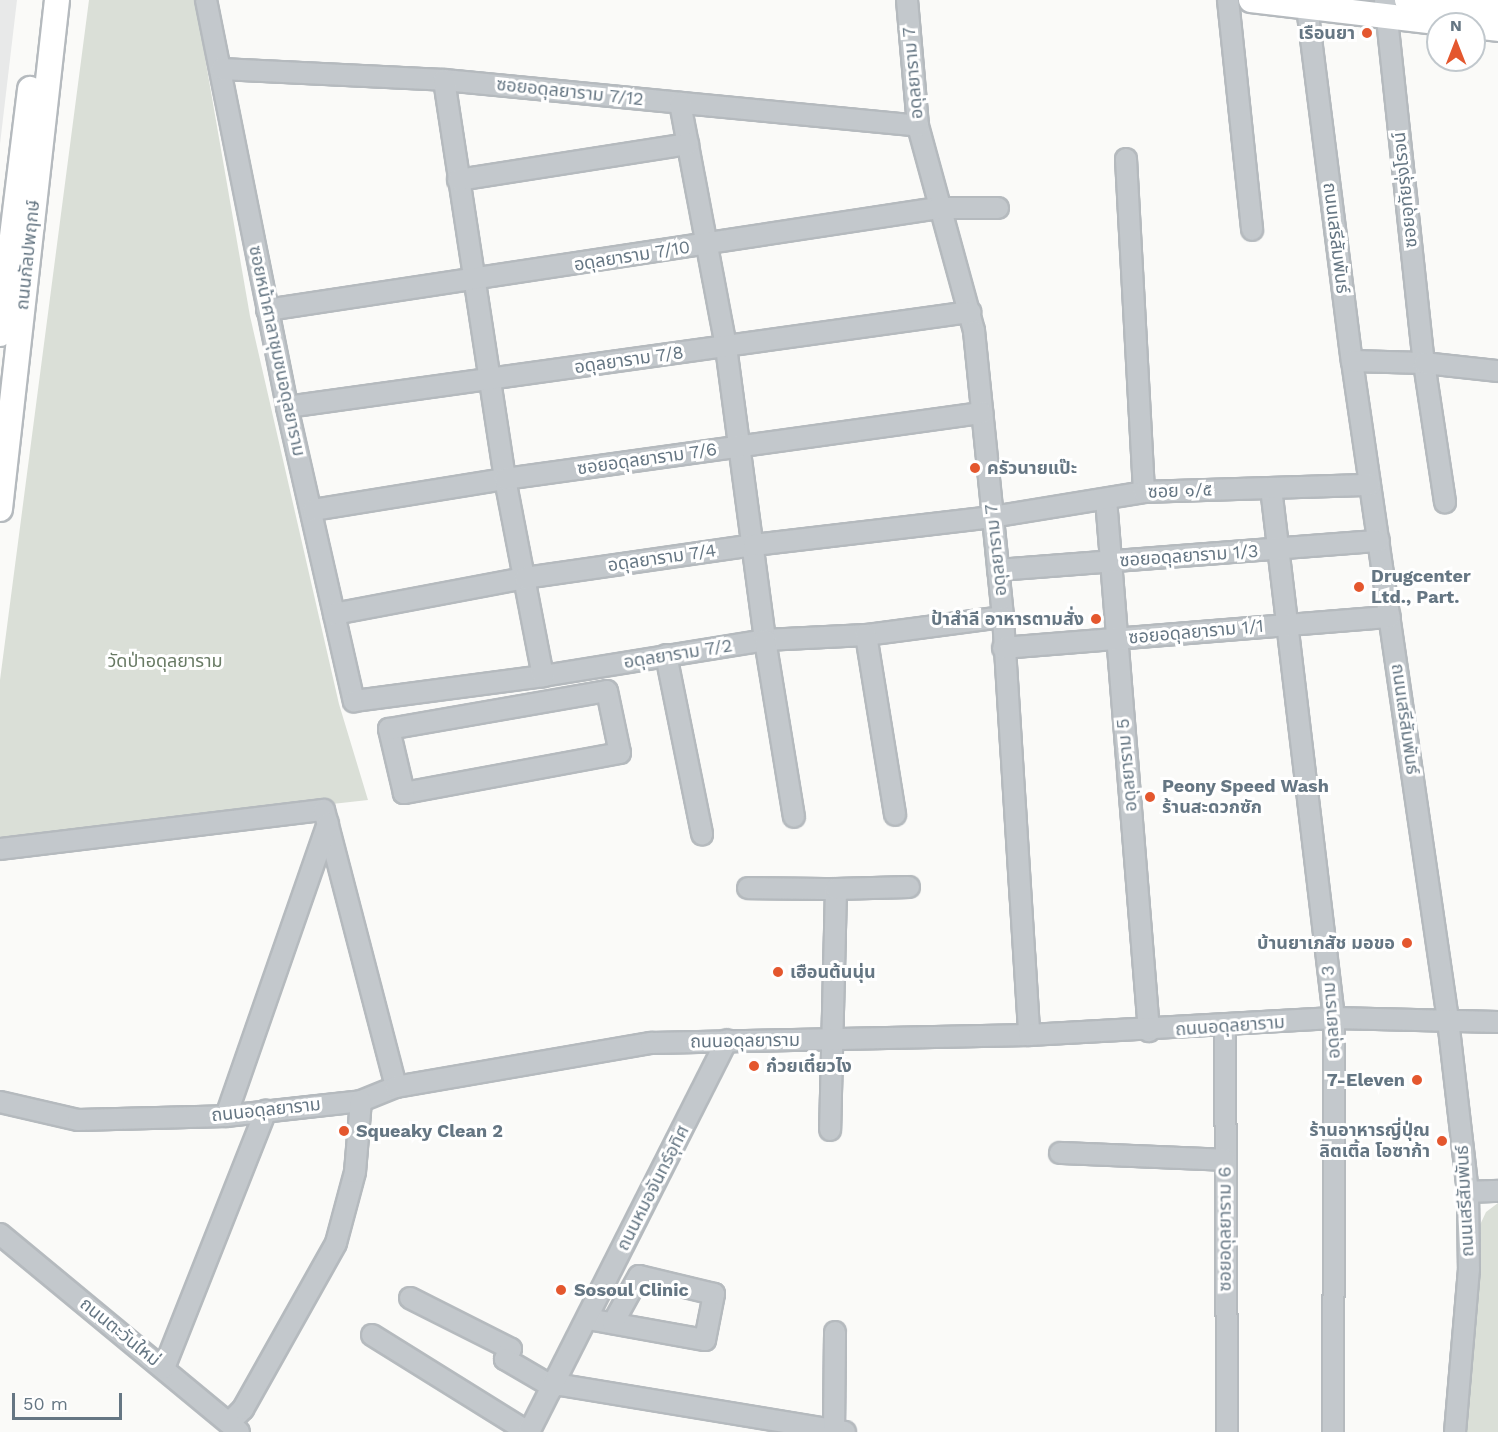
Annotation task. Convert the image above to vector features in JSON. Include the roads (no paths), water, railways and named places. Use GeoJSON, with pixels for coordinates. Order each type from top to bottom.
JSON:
{"type":"FeatureCollection","features":[{"type":"Feature","properties":{"kind":"main road","name":"ถนนกัลปพฤกษ์"},"geometry":{"type":"LineString","coordinates":[[0,334],[41,0]]}},
{"type":"Feature","properties":{"kind":"main road","name":"ถนนกัลปพฤกษ์"},"geometry":{"type":"LineString","coordinates":[[0,509],[57,0]]}},
{"type":"Feature","properties":{"kind":"main road"},"geometry":{"type":"LineString","coordinates":[[1251,0],[1307,7],[1398,7],[1477,11],[1498,29]]}},
{"type":"Feature","properties":{"kind":"main road"},"geometry":{"type":"LineString","coordinates":[[1398,7],[1426,16]]}},
{"type":"Feature","properties":{"kind":"street","name":"ซอยหน้าศาลาชุมชนอดุลยาราม"},"geometry":{"type":"LineString","coordinates":[[206,0],[287,407],[354,701]]}},
{"type":"Feature","properties":{"kind":"street","name":"อดุลยาราม 7"},"geometry":{"type":"LineString","coordinates":[[907,0],[918,126],[938,208],[970,312],[982,413],[1003,617],[1003,648],[1029,1035]]}},
{"type":"Feature","properties":{"kind":"street"},"geometry":{"type":"LineString","coordinates":[[1228,0],[1251,230]]}},
{"type":"Feature","properties":{"kind":"street","name":"ถนนเสรีสัมพันธ์"},"geometry":{"type":"LineString","coordinates":[[1307,7],[1352,361],[1448,1020],[1468,1192],[1469,1269],[1455,1432]]}},
{"type":"Feature","properties":{"kind":"street","name":"ซอยอุทัยรุ่งโรจน์"},"geometry":{"type":"LineString","coordinates":[[1398,7],[1424,363],[1444,502]]}},
{"type":"Feature","properties":{"kind":"street","name":"ซอยอดุลยาราม 7/12"},"geometry":{"type":"LineString","coordinates":[[221,69],[444,80],[918,126]]}},
{"type":"Feature","properties":{"kind":"street"},"geometry":{"type":"LineString","coordinates":[[444,80],[505,479],[543,676]]}},
{"type":"Feature","properties":{"kind":"street"},"geometry":{"type":"LineString","coordinates":[[680,103],[726,347],[765,640],[794,817]]}},
{"type":"Feature","properties":{"kind":"street"},"geometry":{"type":"LineString","coordinates":[[458,180],[688,144]]}},
{"type":"Feature","properties":{"kind":"street"},"geometry":{"type":"LineString","coordinates":[[1126,159],[1144,492]]}},
{"type":"Feature","properties":{"kind":"street","name":"อดุลยาราม 7/10"},"geometry":{"type":"LineString","coordinates":[[267,310],[473,281],[938,208],[998,208]]}},
{"type":"Feature","properties":{"kind":"street","name":"อดุลยาราม 7/8"},"geometry":{"type":"LineString","coordinates":[[287,407],[970,312]]}},
{"type":"Feature","properties":{"kind":"street"},"geometry":{"type":"LineString","coordinates":[[1352,361],[1424,363],[1498,371]]}},
{"type":"Feature","properties":{"kind":"street","name":"ซอยอดุลยาราม 7/6"},"geometry":{"type":"LineString","coordinates":[[312,510],[505,479],[982,413]]}},
{"type":"Feature","properties":{"kind":"street","name":"ซอย ๑/๕"},"geometry":{"type":"LineString","coordinates":[[992,517],[1144,492],[1370,485]]}},
{"type":"Feature","properties":{"kind":"street","name":"อดุลยาราม 3"},"geometry":{"type":"LineString","coordinates":[[1271,488],[1335,1018],[1333,1432]]}},
{"type":"Feature","properties":{"kind":"street","name":"อดุลยาราม 5"},"geometry":{"type":"LineString","coordinates":[[1106,499],[1149,1031]]}},
{"type":"Feature","properties":{"kind":"street","name":"อดุลยาราม 7/4"},"geometry":{"type":"LineString","coordinates":[[334,614],[525,578],[754,545],[992,517]]}},
{"type":"Feature","properties":{"kind":"street","name":"ซอยอดุลยาราม 1/3"},"geometry":{"type":"LineString","coordinates":[[998,570],[1379,541]]}},
{"type":"Feature","properties":{"kind":"street","name":"อดุลยาราม 7/2"},"geometry":{"type":"LineString","coordinates":[[354,701],[543,676],[765,640],[866,635],[1003,617]]}},
{"type":"Feature","properties":{"kind":"street","name":"ซอยอดุลยาราม 1/1"},"geometry":{"type":"LineString","coordinates":[[1003,648],[1390,617]]}},
{"type":"Feature","properties":{"kind":"street"},"geometry":{"type":"LineString","coordinates":[[866,635],[895,815]]}},
{"type":"Feature","properties":{"kind":"street"},"geometry":{"type":"LineString","coordinates":[[666,655],[702,834]]}},
{"type":"Feature","properties":{"kind":"street"},"geometry":{"type":"LineString","coordinates":[[489,684],[494,711]]}},
{"type":"Feature","properties":{"kind":"street"},"geometry":{"type":"LineString","coordinates":[[607,691],[620,753],[404,793],[389,729],[494,711],[607,691]]}},
{"type":"Feature","properties":{"kind":"street"},"geometry":{"type":"LineString","coordinates":[[0,849],[324,810],[396,1087]]}},
{"type":"Feature","properties":{"kind":"street"},"geometry":{"type":"LineString","coordinates":[[226,1116],[328,823]]}},
{"type":"Feature","properties":{"kind":"street"},"geometry":{"type":"LineString","coordinates":[[748,888],[909,887]]}},
{"type":"Feature","properties":{"kind":"street"},"geometry":{"type":"LineString","coordinates":[[830,1130],[836,889]]}},
{"type":"Feature","properties":{"kind":"street","name":"ถนนอดุลยาราม"},"geometry":{"type":"LineString","coordinates":[[0,1102],[78,1120],[226,1116],[362,1101],[396,1087],[651,1043],[1149,1031],[1335,1018],[1498,1022]]}},
{"type":"Feature","properties":{"kind":"street","name":"ซอยอดุลยาราม 6"},"geometry":{"type":"LineString","coordinates":[[1225,1027],[1227,1432]]}},
{"type":"Feature","properties":{"kind":"street","name":"ถนนหมอจันทร์อุทิศ"},"geometry":{"type":"LineString","coordinates":[[528,1432],[554,1386],[727,1040]]}},
{"type":"Feature","properties":{"kind":"street"},"geometry":{"type":"LineString","coordinates":[[234,1427],[336,1244],[355,1172],[362,1101]]}},
{"type":"Feature","properties":{"kind":"street"},"geometry":{"type":"LineString","coordinates":[[164,1368],[266,1110]]}},
{"type":"Feature","properties":{"kind":"street"},"geometry":{"type":"LineString","coordinates":[[1060,1153],[1225,1160]]}},
{"type":"Feature","properties":{"kind":"street"},"geometry":{"type":"LineString","coordinates":[[1468,1192],[1498,1191]]}},
{"type":"Feature","properties":{"kind":"street","name":"ถนนตะวันใหม่"},"geometry":{"type":"LineString","coordinates":[[0,1234],[234,1427]]}},
{"type":"Feature","properties":{"kind":"street"},"geometry":{"type":"LineString","coordinates":[[588,1319],[705,1340],[714,1294],[639,1276],[613,1323]]}},
{"type":"Feature","properties":{"kind":"street"},"geometry":{"type":"LineString","coordinates":[[410,1298],[511,1349],[505,1359],[554,1386],[839,1431],[835,1332]]}},
{"type":"Feature","properties":{"kind":"street"},"geometry":{"type":"LineString","coordinates":[[372,1335],[528,1432]]}},
{"type":"Feature","properties":{"kind":"place","name":"เรือนยา"},"geometry":{"type":"Point","coordinates":[1367,33]}},
{"type":"Feature","properties":{"kind":"place","name":"ครัวนายแป๊ะ"},"geometry":{"type":"Point","coordinates":[975,468]}},
{"type":"Feature","properties":{"kind":"place","name":"Drugcenter Ltd., Part."},"geometry":{"type":"Point","coordinates":[1359,587]}},
{"type":"Feature","properties":{"kind":"place","name":"ป้าสำลี อาหารตามสั่ง"},"geometry":{"type":"Point","coordinates":[1096,619]}},
{"type":"Feature","properties":{"kind":"place","name":"Peony Speed Wash ร้านสะดวกซัก"},"geometry":{"type":"Point","coordinates":[1150,797]}},
{"type":"Feature","properties":{"kind":"place","name":"บ้านยาเภสัช มอขอ"},"geometry":{"type":"Point","coordinates":[1407,943]}},
{"type":"Feature","properties":{"kind":"place","name":"เฮือนต้นนุ่น"},"geometry":{"type":"Point","coordinates":[778,972]}},
{"type":"Feature","properties":{"kind":"place","name":"ก๋วยเตี๋ยวไง"},"geometry":{"type":"Point","coordinates":[754,1066]}},
{"type":"Feature","properties":{"kind":"place","name":"7-Eleven"},"geometry":{"type":"Point","coordinates":[1417,1080]}},
{"type":"Feature","properties":{"kind":"place","name":"Squeaky Clean 2"},"geometry":{"type":"Point","coordinates":[344,1131]}},
{"type":"Feature","properties":{"kind":"place","name":"ร้านอาหารญี่ปุ่ณ ลิตเติ้ล โอซาก้า"},"geometry":{"type":"Point","coordinates":[1442,1141]}},
{"type":"Feature","properties":{"kind":"place","name":"Sosoul Clinic"},"geometry":{"type":"Point","coordinates":[561,1290]}},
{"type":"Feature","properties":{"kind":"park label","name":"วัดป่าอดุลยาราม"},"geometry":{"type":"Point","coordinates":[165,661]}}]}
